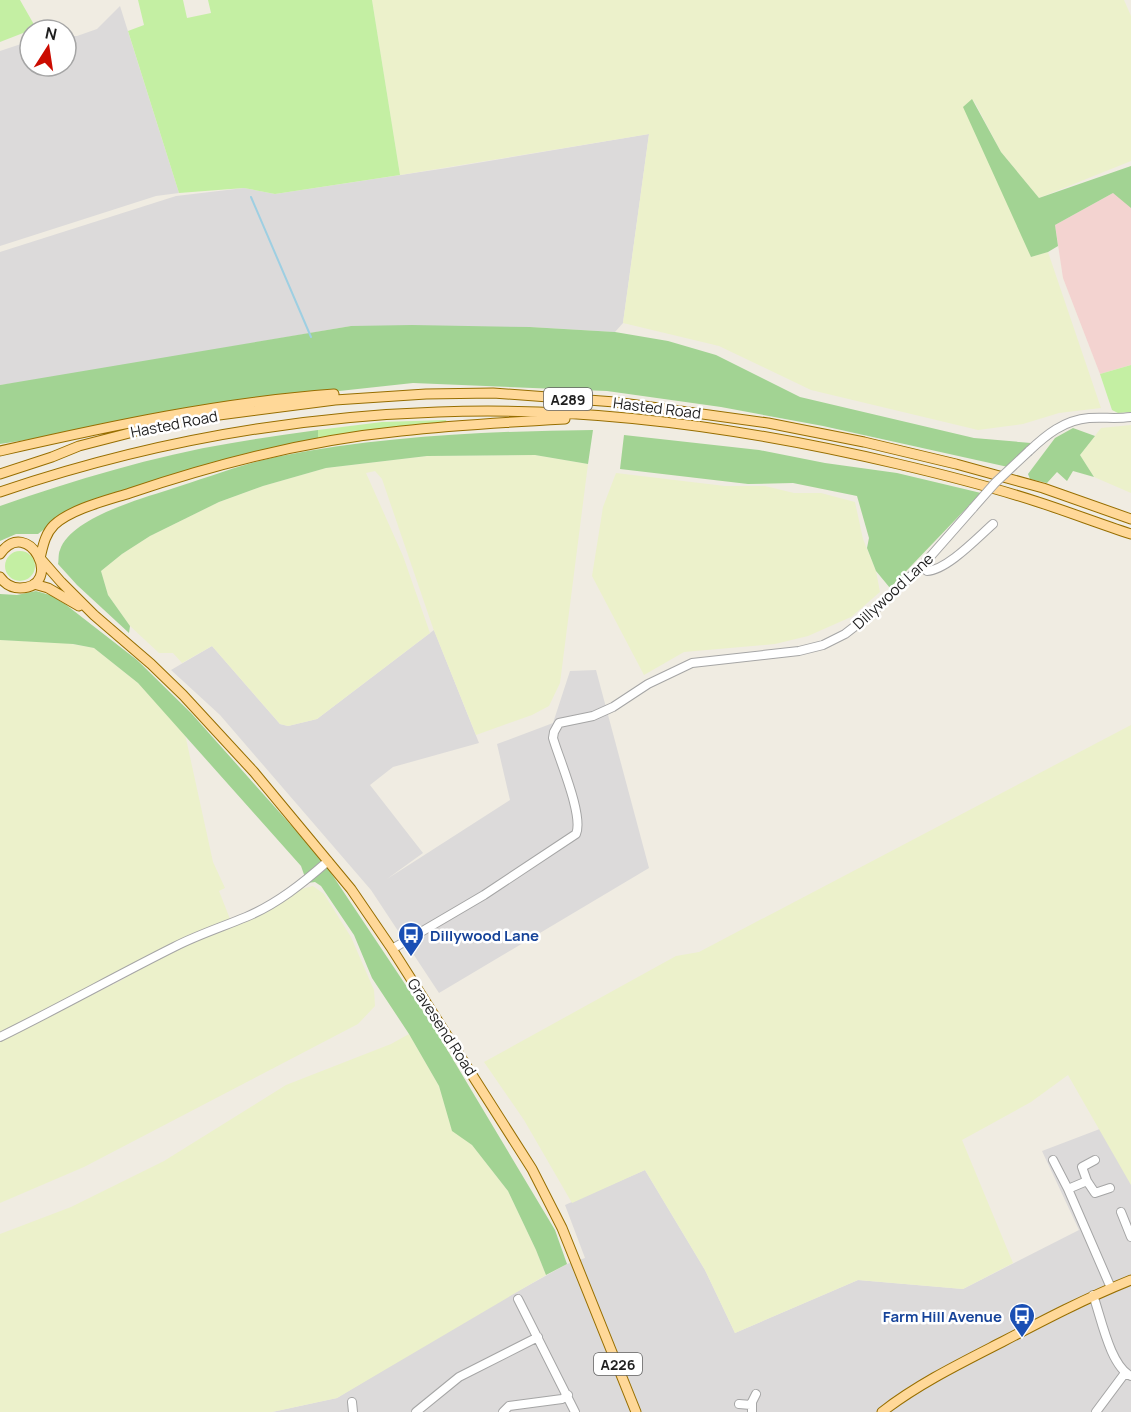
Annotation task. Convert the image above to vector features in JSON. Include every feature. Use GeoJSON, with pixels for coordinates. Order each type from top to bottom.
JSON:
{"type":"FeatureCollection","features":[{"type":"Feature","properties":{"kind":"main road","name":"A289"},"geometry":{"type":"LineString","coordinates":[[0,451],[176,414],[293,398],[419,388],[493,393]]}},
{"type":"Feature","properties":{"kind":"main road","name":"Hasted Road"},"geometry":{"type":"LineString","coordinates":[[0,474],[80,446],[145,429],[219,415],[335,400],[493,393],[615,402],[768,423],[956,464],[1043,488],[1131,519]]}},
{"type":"Feature","properties":{"kind":"main road","name":"Hasted Road"},"geometry":{"type":"LineString","coordinates":[[0,492],[74,469],[151,449],[216,436],[302,423],[436,412],[502,412],[607,417],[770,438],[898,464],[1039,502],[1131,534]]}},
{"type":"Feature","properties":{"kind":"main road","name":"A289"},"geometry":{"type":"LineString","coordinates":[[40,558],[45,537],[52,527],[63,519],[127,494],[228,463],[296,447],[399,431],[607,417]]}},
{"type":"Feature","properties":{"kind":"main road","name":"Gravesend Road"},"geometry":{"type":"LineString","coordinates":[[1,551],[15,543],[33,548],[61,582],[94,615],[183,695],[254,772],[351,889],[513,1137],[542,1187],[562,1228],[636,1412]]}},
{"type":"Feature","properties":{"kind":"main road"},"geometry":{"type":"LineString","coordinates":[[0,589],[21,588],[34,584],[40,574],[40,558]]}},
{"type":"Feature","properties":{"kind":"main road"},"geometry":{"type":"LineString","coordinates":[[0,577],[7,584],[21,588]]}},
{"type":"Feature","properties":{"kind":"main road","name":"Gravesend Road"},"geometry":{"type":"LineString","coordinates":[[34,584],[59,593],[94,615]]}},
{"type":"Feature","properties":{"kind":"main road"},"geometry":{"type":"LineString","coordinates":[[882,1412],[920,1386],[956,1366],[1094,1295],[1131,1280]]}},
{"type":"Feature","properties":{"kind":"street","name":"Dillywood Lane"},"geometry":{"type":"LineString","coordinates":[[392,949],[484,895],[576,834],[579,824],[575,806],[553,738],[559,723],[593,716],[613,707],[648,684],[692,663],[799,651],[823,645],[845,634],[922,567],[995,483],[1055,429],[1088,418],[1131,417]]}},
{"type":"Feature","properties":{"kind":"street"},"geometry":{"type":"LineString","coordinates":[[922,567],[927,571],[934,571],[958,555],[993,524]]}},
{"type":"Feature","properties":{"kind":"street"},"geometry":{"type":"LineString","coordinates":[[0,1037],[176,946],[262,908],[293,890],[328,861]]}},
{"type":"Feature","properties":{"kind":"street"},"geometry":{"type":"LineString","coordinates":[[1090,1159],[1082,1167],[1087,1181],[1095,1193],[1107,1191]]}},
{"type":"Feature","properties":{"kind":"street"},"geometry":{"type":"LineString","coordinates":[[1053,1160],[1111,1288]]}},
{"type":"Feature","properties":{"kind":"street"},"geometry":{"type":"LineString","coordinates":[[1068,1190],[1087,1181]]}},
{"type":"Feature","properties":{"kind":"street"},"geometry":{"type":"LineString","coordinates":[[1120,1212],[1131,1234]]}},
{"type":"Feature","properties":{"kind":"street"},"geometry":{"type":"LineString","coordinates":[[1094,1295],[1116,1362],[1128,1375],[1096,1412]]}},
{"type":"Feature","properties":{"kind":"street"},"geometry":{"type":"LineString","coordinates":[[518,1299],[575,1412]]}},
{"type":"Feature","properties":{"kind":"street"},"geometry":{"type":"LineString","coordinates":[[416,1412],[459,1377],[538,1337]]}},
{"type":"Feature","properties":{"kind":"street"},"geometry":{"type":"LineString","coordinates":[[739,1404],[752,1408],[756,1394]]}},
{"type":"Feature","properties":{"kind":"street"},"geometry":{"type":"LineString","coordinates":[[503,1412],[509,1406],[561,1399],[568,1395]]}},
{"type":"Feature","properties":{"kind":"street"},"geometry":{"type":"LineString","coordinates":[[352,1402],[353,1412]]}},
{"type":"Feature","properties":{"kind":"shaded area"},"geometry":{"type":"Polygon","coordinates":[[[120,6],[179,193],[156,196],[0,246],[0,51],[18,45],[18,78],[78,78],[78,36],[97,29],[120,6]]]}},
{"type":"Feature","properties":{"kind":"shaded area"},"geometry":{"type":"Polygon","coordinates":[[[649,134],[623,323],[615,332],[530,327],[351,326],[0,385],[0,252],[176,196],[244,188],[275,194],[649,134]]]}},
{"type":"Feature","properties":{"kind":"shaded area"},"geometry":{"type":"Polygon","coordinates":[[[1113,193],[1131,201],[1131,365],[1100,374],[1063,278],[1055,225],[1113,193]]]}},
{"type":"Feature","properties":{"kind":"shaded area"},"geometry":{"type":"Polygon","coordinates":[[[434,630],[479,743],[393,767],[370,785],[423,853],[387,879],[510,800],[497,744],[553,723],[570,671],[596,670],[649,868],[439,993],[371,890],[220,715],[171,670],[212,646],[280,724],[288,726],[317,719],[434,630]]]}},
{"type":"Feature","properties":{"kind":"shaded area"},"geometry":{"type":"Polygon","coordinates":[[[1105,1127],[1131,1183],[1131,1412],[272,1412],[337,1398],[464,1321],[567,1264],[585,1258],[565,1205],[645,1170],[705,1270],[735,1333],[858,1280],[963,1289],[1079,1230],[1042,1151],[1105,1127]]]}},
{"type":"Feature","properties":{"kind":"green space"},"geometry":{"type":"Polygon","coordinates":[[[0,0],[20,0],[30,18],[18,18],[18,35],[0,42],[0,0]]]}},
{"type":"Feature","properties":{"kind":"green space"},"geometry":{"type":"Polygon","coordinates":[[[138,0],[183,0],[187,18],[211,13],[208,0],[372,0],[400,175],[275,194],[244,188],[179,193],[128,31],[144,25],[138,0]]]}},
{"type":"Feature","properties":{"kind":"green space"},"geometry":{"type":"Polygon","coordinates":[[[372,0],[1124,0],[1131,16],[1131,161],[1039,198],[1001,152],[973,99],[1031,257],[1048,252],[1101,408],[1059,413],[1023,424],[978,430],[811,390],[719,346],[623,323],[649,134],[400,175],[372,0]]]}},
{"type":"Feature","properties":{"kind":"green space"},"geometry":{"type":"Polygon","coordinates":[[[972,99],[1001,152],[1039,198],[1131,166],[1131,208],[1113,193],[1055,225],[1058,246],[1031,257],[963,107],[972,99]]]}},
{"type":"Feature","properties":{"kind":"green space"},"geometry":{"type":"Polygon","coordinates":[[[351,326],[530,327],[615,332],[668,341],[716,355],[800,397],[974,438],[1031,443],[1008,467],[823,426],[721,407],[607,391],[413,383],[184,408],[0,444],[0,385],[351,326]]]}},
{"type":"Feature","properties":{"kind":"green space"},"geometry":{"type":"Polygon","coordinates":[[[1131,365],[1131,412],[1118,413],[1112,410],[1100,374],[1131,365]]]}},
{"type":"Feature","properties":{"kind":"green space"},"geometry":{"type":"Polygon","coordinates":[[[446,420],[447,423],[318,439],[318,430],[382,422],[446,420]]]}},
{"type":"Feature","properties":{"kind":"green space"},"geometry":{"type":"Polygon","coordinates":[[[1131,425],[1131,493],[1094,477],[1080,455],[1101,428],[1131,425]]]}},
{"type":"Feature","properties":{"kind":"green space"},"geometry":{"type":"Polygon","coordinates":[[[1073,428],[1095,436],[1080,455],[1094,477],[1073,471],[1067,481],[1057,472],[1047,483],[1030,479],[1028,474],[1055,438],[1073,428]]]}},
{"type":"Feature","properties":{"kind":"green space"},"geometry":{"type":"Polygon","coordinates":[[[318,430],[318,439],[248,453],[164,477],[88,504],[56,520],[38,534],[16,534],[0,541],[0,506],[86,478],[202,448],[318,430]]]}},
{"type":"Feature","properties":{"kind":"green space"},"geometry":{"type":"Polygon","coordinates":[[[593,430],[588,464],[535,455],[427,456],[326,468],[263,486],[219,502],[150,536],[101,571],[108,595],[130,626],[129,633],[77,585],[58,564],[59,552],[66,539],[91,520],[140,499],[267,459],[319,449],[397,439],[475,433],[593,430]]]}},
{"type":"Feature","properties":{"kind":"green space"},"geometry":{"type":"Polygon","coordinates":[[[624,435],[759,450],[825,463],[897,473],[981,493],[890,588],[876,571],[867,548],[869,538],[857,496],[793,483],[748,484],[620,469],[624,435]]]}},
{"type":"Feature","properties":{"kind":"green space"},"geometry":{"type":"Polygon","coordinates":[[[535,455],[588,464],[560,683],[549,706],[532,715],[476,735],[433,628],[382,479],[375,471],[366,473],[403,556],[430,633],[317,719],[288,726],[280,724],[212,646],[182,663],[173,653],[159,653],[130,626],[108,595],[101,571],[122,554],[150,536],[219,502],[263,486],[326,468],[427,456],[535,455]]]}},
{"type":"Feature","properties":{"kind":"green space"},"geometry":{"type":"Polygon","coordinates":[[[616,473],[725,486],[765,486],[794,493],[821,493],[855,502],[863,539],[876,571],[880,592],[851,617],[808,636],[775,644],[684,652],[644,675],[592,576],[603,507],[616,473]]]}},
{"type":"Feature","properties":{"kind":"green space"},"geometry":{"type":"Polygon","coordinates":[[[20,551],[31,555],[35,566],[31,577],[20,581],[9,577],[5,566],[9,555],[20,551]]]}},
{"type":"Feature","properties":{"kind":"green space"},"geometry":{"type":"Polygon","coordinates":[[[36,591],[50,595],[65,604],[137,660],[191,713],[323,861],[433,1026],[555,1230],[567,1264],[546,1275],[508,1191],[472,1145],[452,1131],[439,1086],[409,1034],[372,978],[354,935],[321,886],[315,882],[307,883],[301,866],[138,683],[94,648],[73,644],[0,640],[0,594],[17,595],[36,591]]]}},
{"type":"Feature","properties":{"kind":"green space"},"geometry":{"type":"Polygon","coordinates":[[[0,640],[66,643],[94,648],[138,683],[185,734],[213,862],[225,888],[219,891],[230,919],[0,1036],[0,640]]]}},
{"type":"Feature","properties":{"kind":"green space"},"geometry":{"type":"Polygon","coordinates":[[[1131,725],[1131,1185],[1068,1075],[1031,1102],[962,1140],[1013,1263],[963,1289],[858,1280],[735,1333],[705,1270],[645,1170],[572,1203],[524,1120],[484,1062],[676,956],[699,952],[1131,725]]]}},
{"type":"Feature","properties":{"kind":"green space"},"geometry":{"type":"Polygon","coordinates":[[[313,886],[324,894],[351,937],[374,990],[375,1006],[358,1024],[84,1167],[0,1203],[0,1040],[120,981],[212,932],[259,915],[297,890],[313,886]]]}},
{"type":"Feature","properties":{"kind":"green space"},"geometry":{"type":"Polygon","coordinates":[[[409,1034],[439,1086],[452,1130],[472,1145],[508,1191],[546,1275],[337,1398],[272,1412],[0,1412],[0,1234],[71,1207],[164,1161],[286,1085],[391,1044],[409,1034]]]}},
{"type":"Feature","properties":{"kind":"waterway"},"geometry":{"type":"LineString","coordinates":[[251,197],[311,337]]}},
{"type":"Feature","properties":{"kind":"place","name":"Dillywood Lane"},"geometry":{"type":"Point","coordinates":[411,958]}},
{"type":"Feature","properties":{"kind":"place","name":"Farm Hill Avenue"},"geometry":{"type":"Point","coordinates":[1022,1339]}}]}
